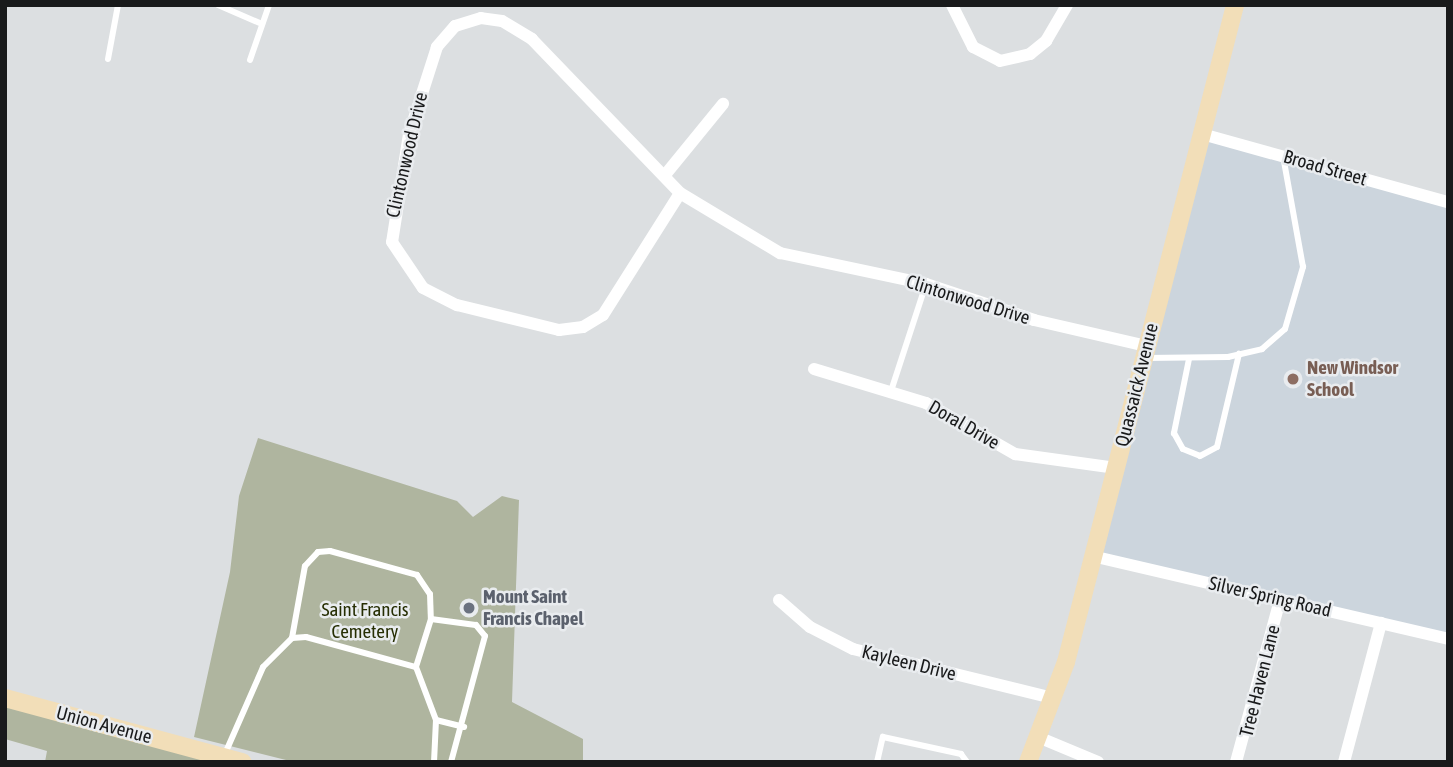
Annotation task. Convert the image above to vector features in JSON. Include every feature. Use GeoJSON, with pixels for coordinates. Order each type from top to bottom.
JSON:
{"type":"FeatureCollection","features":[{"type":"Feature","properties":{"kind":"main road","name":"Quassaick Avenue"},"geometry":{"type":"LineString","coordinates":[[1028,762],[1053,698],[1093,556],[1235,5]]}},
{"type":"Feature","properties":{"kind":"main road","name":"Union Avenue"},"geometry":{"type":"LineString","coordinates":[[5,698],[243,762]]}},
{"type":"Feature","properties":{"kind":"street"},"geometry":{"type":"LineString","coordinates":[[952,5],[973,47],[1000,61],[1030,54],[1046,41],[1067,5]]}},
{"type":"Feature","properties":{"kind":"street","name":"Clintonwood Drive"},"geometry":{"type":"LineString","coordinates":[[680,193],[603,315],[583,327],[559,330],[457,305],[423,288],[392,242],[409,134],[437,47],[455,26],[481,18],[502,21],[531,39],[680,193],[780,253],[926,284],[1034,320],[1146,352]]}},
{"type":"Feature","properties":{"kind":"street"},"geometry":{"type":"LineString","coordinates":[[665,175],[723,104]]}},
{"type":"Feature","properties":{"kind":"street","name":"Broad Street"},"geometry":{"type":"LineString","coordinates":[[1202,134],[1448,202]]}},
{"type":"Feature","properties":{"kind":"street","name":"Doral Drive"},"geometry":{"type":"LineString","coordinates":[[814,369],[926,402],[1015,454],[1116,468]]}},
{"type":"Feature","properties":{"kind":"street","name":"Silver Spring Road"},"geometry":{"type":"LineString","coordinates":[[1093,556],[1448,639]]}},
{"type":"Feature","properties":{"kind":"street","name":"Kayleen Drive"},"geometry":{"type":"LineString","coordinates":[[779,600],[810,627],[853,649],[1053,698]]}},
{"type":"Feature","properties":{"kind":"street","name":"Tree Haven Lane"},"geometry":{"type":"LineString","coordinates":[[1236,762],[1280,600]]}},
{"type":"Feature","properties":{"kind":"street"},"geometry":{"type":"LineString","coordinates":[[1345,762],[1381,623]]}},
{"type":"Feature","properties":{"kind":"street"},"geometry":{"type":"LineString","coordinates":[[1038,737],[1098,762]]}},
{"type":"Feature","properties":{"kind":"lane"},"geometry":{"type":"LineString","coordinates":[[108,59],[118,5]]}},
{"type":"Feature","properties":{"kind":"lane"},"geometry":{"type":"LineString","coordinates":[[218,5],[262,24]]}},
{"type":"Feature","properties":{"kind":"lane"},"geometry":{"type":"LineString","coordinates":[[250,60],[269,5]]}},
{"type":"Feature","properties":{"kind":"lane"},"geometry":{"type":"LineString","coordinates":[[1146,352],[1189,359],[1239,354],[1262,349],[1285,329],[1303,267],[1283,156]]}},
{"type":"Feature","properties":{"kind":"lane"},"geometry":{"type":"LineString","coordinates":[[891,391],[926,284]]}},
{"type":"Feature","properties":{"kind":"lane"},"geometry":{"type":"LineString","coordinates":[[1189,359],[1174,433],[1183,449],[1200,456],[1217,447],[1239,354]]}},
{"type":"Feature","properties":{"kind":"lane"},"geometry":{"type":"LineString","coordinates":[[224,757],[250,688],[276,649],[292,638],[305,566],[318,552],[417,575],[430,594],[431,619],[416,667],[436,720],[434,762]]}},
{"type":"Feature","properties":{"kind":"lane"},"geometry":{"type":"LineString","coordinates":[[431,619],[476,625],[485,636],[464,727],[451,762]]}},
{"type":"Feature","properties":{"kind":"lane"},"geometry":{"type":"LineString","coordinates":[[292,638],[416,667]]}},
{"type":"Feature","properties":{"kind":"lane"},"geometry":{"type":"LineString","coordinates":[[436,720],[464,727]]}},
{"type":"Feature","properties":{"kind":"lane"},"geometry":{"type":"LineString","coordinates":[[877,762],[883,737],[961,754],[967,762]]}},
{"type":"Feature","properties":{"kind":"shaded area","name":"New Windsor School"},"geometry":{"type":"Polygon","coordinates":[[[1202,134],[1448,201],[1448,639],[1092,556],[1202,134]]]}},
{"type":"Feature","properties":{"kind":"green space","name":"Saint Francis Cemetery"},"geometry":{"type":"Polygon","coordinates":[[[258,438],[457,501],[473,517],[502,496],[519,500],[512,702],[583,739],[583,762],[294,762],[194,737],[230,572],[239,496],[258,438]]]}},
{"type":"Feature","properties":{"kind":"green space"},"geometry":{"type":"Polygon","coordinates":[[[5,698],[254,762],[45,762],[47,751],[5,739],[5,698]]]}},
{"type":"Feature","properties":{"kind":"place","name":"New Windsor School"},"geometry":{"type":"Point","coordinates":[1293,379]}},
{"type":"Feature","properties":{"kind":"place","name":"Mount Saint Francis Chapel"},"geometry":{"type":"Point","coordinates":[469,608]}}]}
